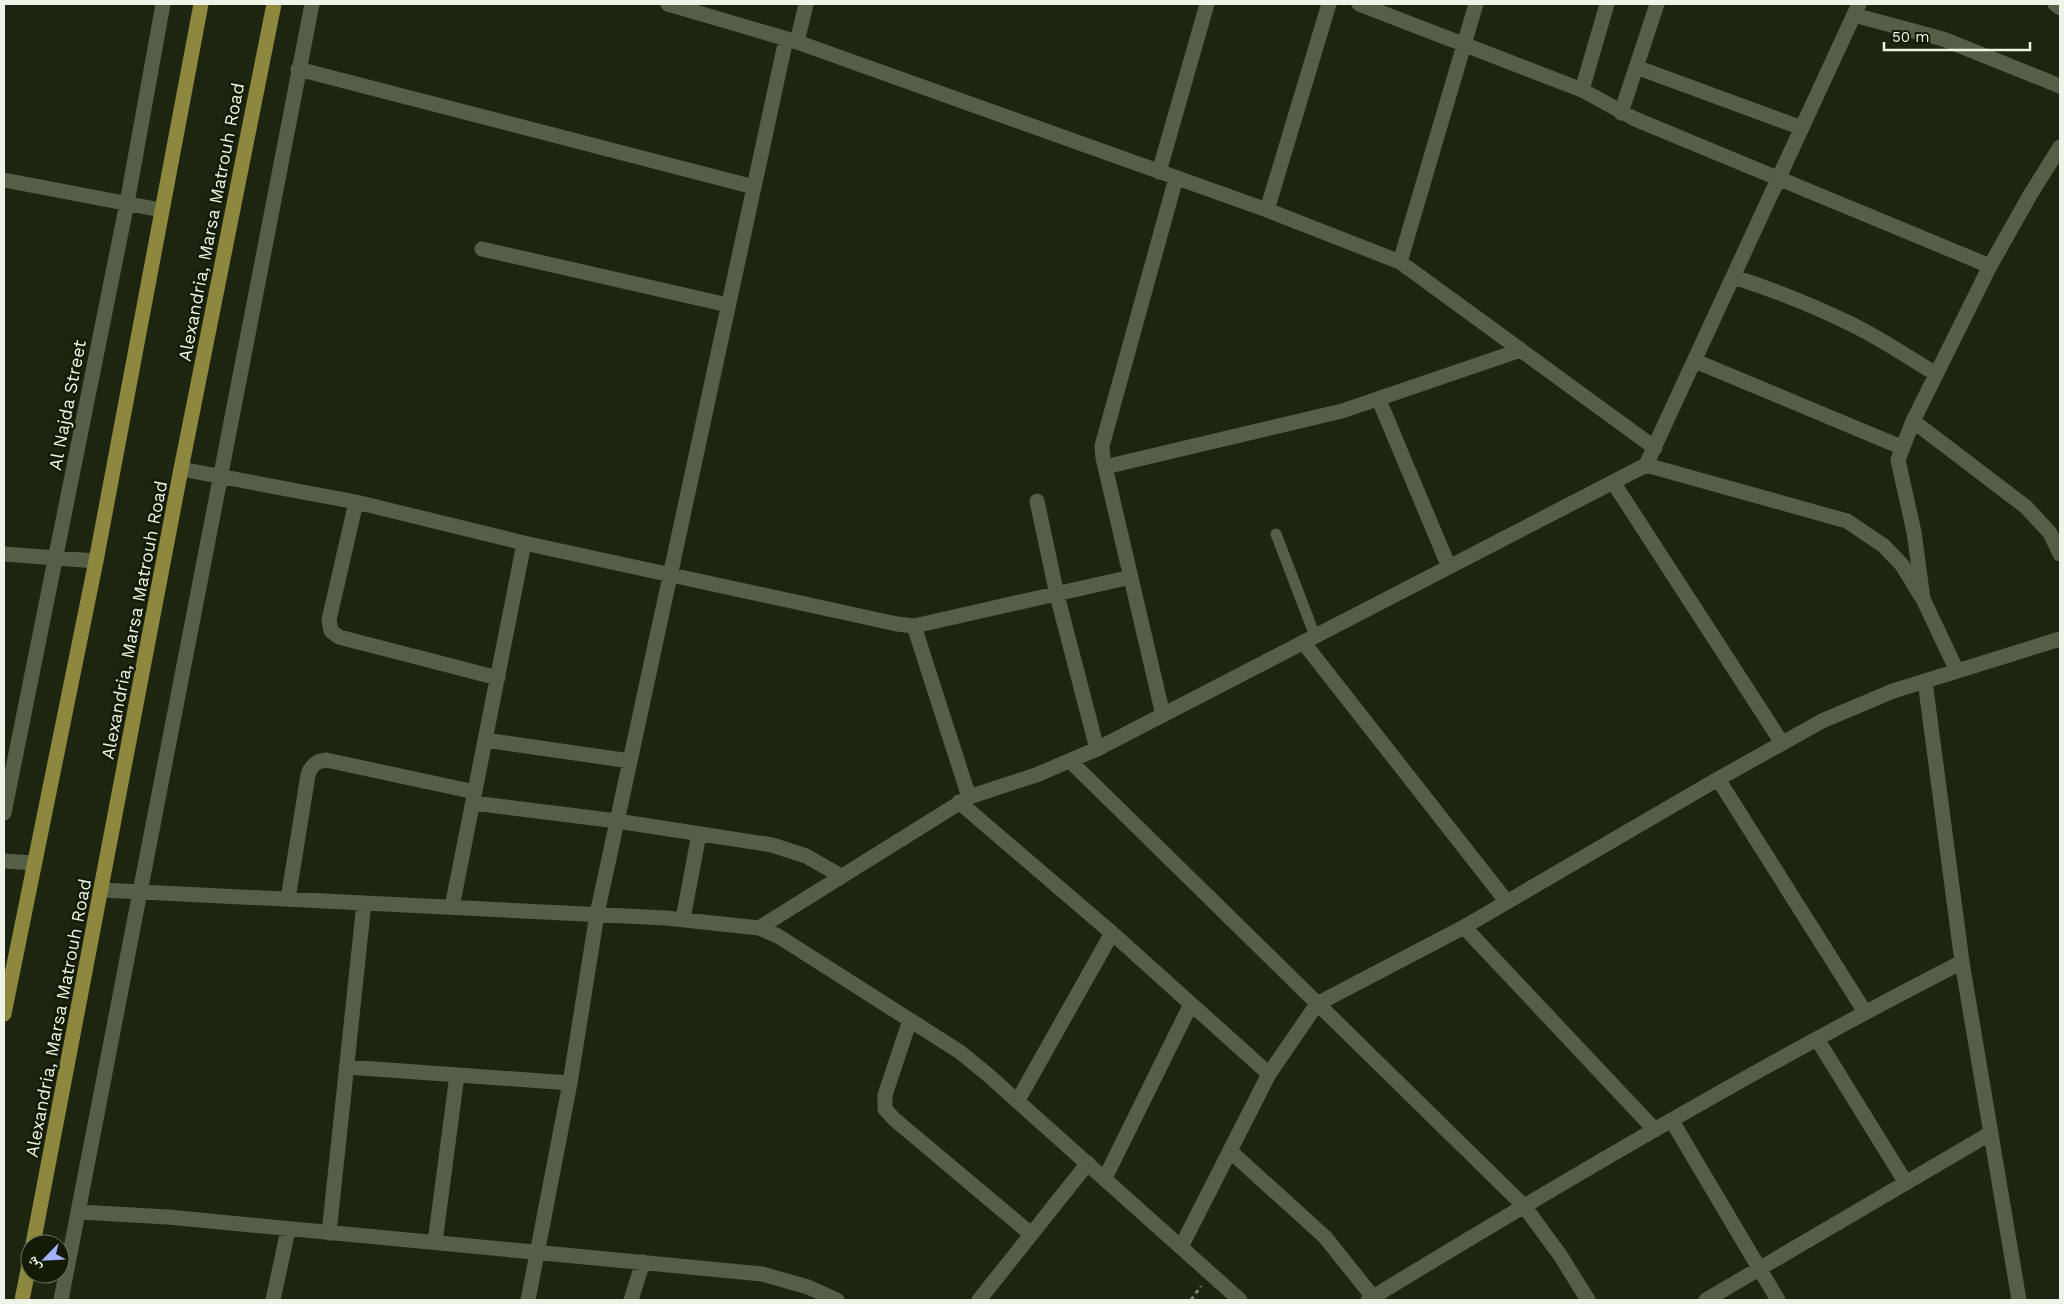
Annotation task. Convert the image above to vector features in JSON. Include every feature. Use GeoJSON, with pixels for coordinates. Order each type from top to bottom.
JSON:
{"type":"FeatureCollection","features":[{"type":"Feature","properties":{"kind":"main road"},"geometry":{"type":"LineString","coordinates":[[4,1014],[96,561],[201,4]]}},
{"type":"Feature","properties":{"kind":"main road","name":"Alexandria, Marsa Matrouh Road"},"geometry":{"type":"LineString","coordinates":[[35,1234],[182,469],[274,4]]}},
{"type":"Feature","properties":{"kind":"main road"},"geometry":{"type":"LineString","coordinates":[[22,1300],[25,1284]]}},
{"type":"Feature","properties":{"kind":"street","name":"Al Najda Street"},"geometry":{"type":"LineString","coordinates":[[4,813],[127,203],[163,4]]}},
{"type":"Feature","properties":{"kind":"street"},"geometry":{"type":"LineString","coordinates":[[62,1300],[312,4]]}},
{"type":"Feature","properties":{"kind":"street"},"geometry":{"type":"LineString","coordinates":[[668,4],[791,40],[1267,210],[1400,262],[1655,448]]}},
{"type":"Feature","properties":{"kind":"street"},"geometry":{"type":"LineString","coordinates":[[528,1300],[570,1083],[597,914],[754,187],[791,40],[806,4]]}},
{"type":"Feature","properties":{"kind":"street"},"geometry":{"type":"LineString","coordinates":[[1267,210],[1329,4]]}},
{"type":"Feature","properties":{"kind":"street"},"geometry":{"type":"LineString","coordinates":[[1359,4],[1582,90],[1621,113],[1990,266]]}},
{"type":"Feature","properties":{"kind":"street"},"geometry":{"type":"LineString","coordinates":[[1400,262],[1476,4]]}},
{"type":"Feature","properties":{"kind":"street"},"geometry":{"type":"LineString","coordinates":[[1582,90],[1607,4]]}},
{"type":"Feature","properties":{"kind":"street"},"geometry":{"type":"LineString","coordinates":[[1621,113],[1657,4]]}},
{"type":"Feature","properties":{"kind":"street"},"geometry":{"type":"LineString","coordinates":[[2055,4],[2060,8]]}},
{"type":"Feature","properties":{"kind":"street"},"geometry":{"type":"LineString","coordinates":[[1159,172],[1204,5]]}},
{"type":"Feature","properties":{"kind":"street"},"geometry":{"type":"LineString","coordinates":[[759,928],[964,799],[1070,762],[1097,749],[1646,465],[1857,9],[1943,39],[2060,86]]}},
{"type":"Feature","properties":{"kind":"street"},"geometry":{"type":"LineString","coordinates":[[1636,67],[1802,128]]}},
{"type":"Feature","properties":{"kind":"street"},"geometry":{"type":"LineString","coordinates":[[298,69],[754,187]]}},
{"type":"Feature","properties":{"kind":"street"},"geometry":{"type":"LineString","coordinates":[[1923,599],[1914,532],[1898,469],[1901,447],[1990,266],[2055,168],[2060,147]]}},
{"type":"Feature","properties":{"kind":"street"},"geometry":{"type":"LineString","coordinates":[[1163,715],[1102,446],[1104,432],[1176,178]]}},
{"type":"Feature","properties":{"kind":"street"},"geometry":{"type":"LineString","coordinates":[[4,180],[161,210]]}},
{"type":"Feature","properties":{"kind":"street"},"geometry":{"type":"LineString","coordinates":[[482,249],[728,305]]}},
{"type":"Feature","properties":{"kind":"street"},"geometry":{"type":"LineString","coordinates":[[1734,277],[1782,293],[1825,311],[1853,325],[1936,374]]}},
{"type":"Feature","properties":{"kind":"street"},"geometry":{"type":"LineString","coordinates":[[1106,467],[1312,420],[1379,400],[1521,350]]}},
{"type":"Feature","properties":{"kind":"street"},"geometry":{"type":"LineString","coordinates":[[1695,361],[1901,447]]}},
{"type":"Feature","properties":{"kind":"street"},"geometry":{"type":"LineString","coordinates":[[1379,400],[1448,567]]}},
{"type":"Feature","properties":{"kind":"street"},"geometry":{"type":"LineString","coordinates":[[1913,421],[2026,506],[2050,533],[2060,554]]}},
{"type":"Feature","properties":{"kind":"street"},"geometry":{"type":"LineString","coordinates":[[1646,465],[1847,522],[1884,546],[1902,566],[1923,599],[1957,671]]}},
{"type":"Feature","properties":{"kind":"street"},"geometry":{"type":"LineString","coordinates":[[182,469],[356,502],[524,543],[876,620],[914,626],[1131,577]]}},
{"type":"Feature","properties":{"kind":"street"},"geometry":{"type":"LineString","coordinates":[[1613,482],[1782,743]]}},
{"type":"Feature","properties":{"kind":"street"},"geometry":{"type":"LineString","coordinates":[[1037,501],[1057,595],[1097,749]]}},
{"type":"Feature","properties":{"kind":"street"},"geometry":{"type":"LineString","coordinates":[[356,502],[329,620],[331,631],[339,637],[498,678]]}},
{"type":"Feature","properties":{"kind":"street"},"geometry":{"type":"LineString","coordinates":[[452,907],[524,543]]}},
{"type":"Feature","properties":{"kind":"street"},"geometry":{"type":"LineString","coordinates":[[4,554],[96,561]]}},
{"type":"Feature","properties":{"kind":"street"},"geometry":{"type":"LineString","coordinates":[[914,626],[964,799],[1270,1074]]}},
{"type":"Feature","properties":{"kind":"street"},"geometry":{"type":"LineString","coordinates":[[1309,639],[1507,902]]}},
{"type":"Feature","properties":{"kind":"street"},"geometry":{"type":"LineString","coordinates":[[1181,1247],[1270,1074],[1317,1004],[1464,927],[1718,779],[1822,721],[1861,703],[2060,639]]}},
{"type":"Feature","properties":{"kind":"street"},"geometry":{"type":"LineString","coordinates":[[1925,681],[1962,962],[2019,1300]]}},
{"type":"Feature","properties":{"kind":"street"},"geometry":{"type":"LineString","coordinates":[[486,740],[630,761]]}},
{"type":"Feature","properties":{"kind":"street"},"geometry":{"type":"LineString","coordinates":[[288,899],[308,775],[314,764],[326,760],[474,797],[790,849],[841,876]]}},
{"type":"Feature","properties":{"kind":"street"},"geometry":{"type":"LineString","coordinates":[[1070,762],[1524,1206],[1560,1255],[1588,1300]]}},
{"type":"Feature","properties":{"kind":"street"},"geometry":{"type":"LineString","coordinates":[[1718,779],[1865,1012]]}},
{"type":"Feature","properties":{"kind":"street"},"geometry":{"type":"LineString","coordinates":[[683,919],[700,834]]}},
{"type":"Feature","properties":{"kind":"street"},"geometry":{"type":"LineString","coordinates":[[4,861],[34,864]]}},
{"type":"Feature","properties":{"kind":"street"},"geometry":{"type":"LineString","coordinates":[[102,890],[141,890],[597,914],[683,919],[759,928],[778,936],[960,1052],[1018,1100],[1240,1300]]}},
{"type":"Feature","properties":{"kind":"street"},"geometry":{"type":"LineString","coordinates":[[329,1233],[364,903]]}},
{"type":"Feature","properties":{"kind":"street"},"geometry":{"type":"LineString","coordinates":[[1464,927],[1655,1130]]}},
{"type":"Feature","properties":{"kind":"street"},"geometry":{"type":"LineString","coordinates":[[1018,1100],[1112,932]]}},
{"type":"Feature","properties":{"kind":"street"},"geometry":{"type":"LineString","coordinates":[[1230,1151],[1325,1237],[1370,1299],[1655,1130],[1865,1012],[1962,962]]}},
{"type":"Feature","properties":{"kind":"street"},"geometry":{"type":"LineString","coordinates":[[1105,1178],[1191,1004]]}},
{"type":"Feature","properties":{"kind":"street"},"geometry":{"type":"LineString","coordinates":[[910,1020],[885,1095],[885,1109],[894,1119],[1031,1234]]}},
{"type":"Feature","properties":{"kind":"street"},"geometry":{"type":"LineString","coordinates":[[1817,1039],[1906,1183]]}},
{"type":"Feature","properties":{"kind":"street"},"geometry":{"type":"LineString","coordinates":[[347,1067],[570,1083]]}},
{"type":"Feature","properties":{"kind":"street"},"geometry":{"type":"LineString","coordinates":[[435,1242],[457,1075]]}},
{"type":"Feature","properties":{"kind":"street"},"geometry":{"type":"LineString","coordinates":[[1672,1121],[1778,1300]]}},
{"type":"Feature","properties":{"kind":"street"},"geometry":{"type":"LineString","coordinates":[[1706,1300],[1991,1133]]}},
{"type":"Feature","properties":{"kind":"street"},"geometry":{"type":"LineString","coordinates":[[979,1300],[1088,1163]]}},
{"type":"Feature","properties":{"kind":"street"},"geometry":{"type":"LineString","coordinates":[[79,1212],[168,1217],[762,1274],[808,1287],[837,1300]]}},
{"type":"Feature","properties":{"kind":"street"},"geometry":{"type":"LineString","coordinates":[[273,1300],[288,1230]]}},
{"type":"Feature","properties":{"kind":"street"},"geometry":{"type":"LineString","coordinates":[[631,1300],[643,1262]]}},
{"type":"Feature","properties":{"kind":"lane"},"geometry":{"type":"LineString","coordinates":[[1276,534],[1309,639]]}}]}
